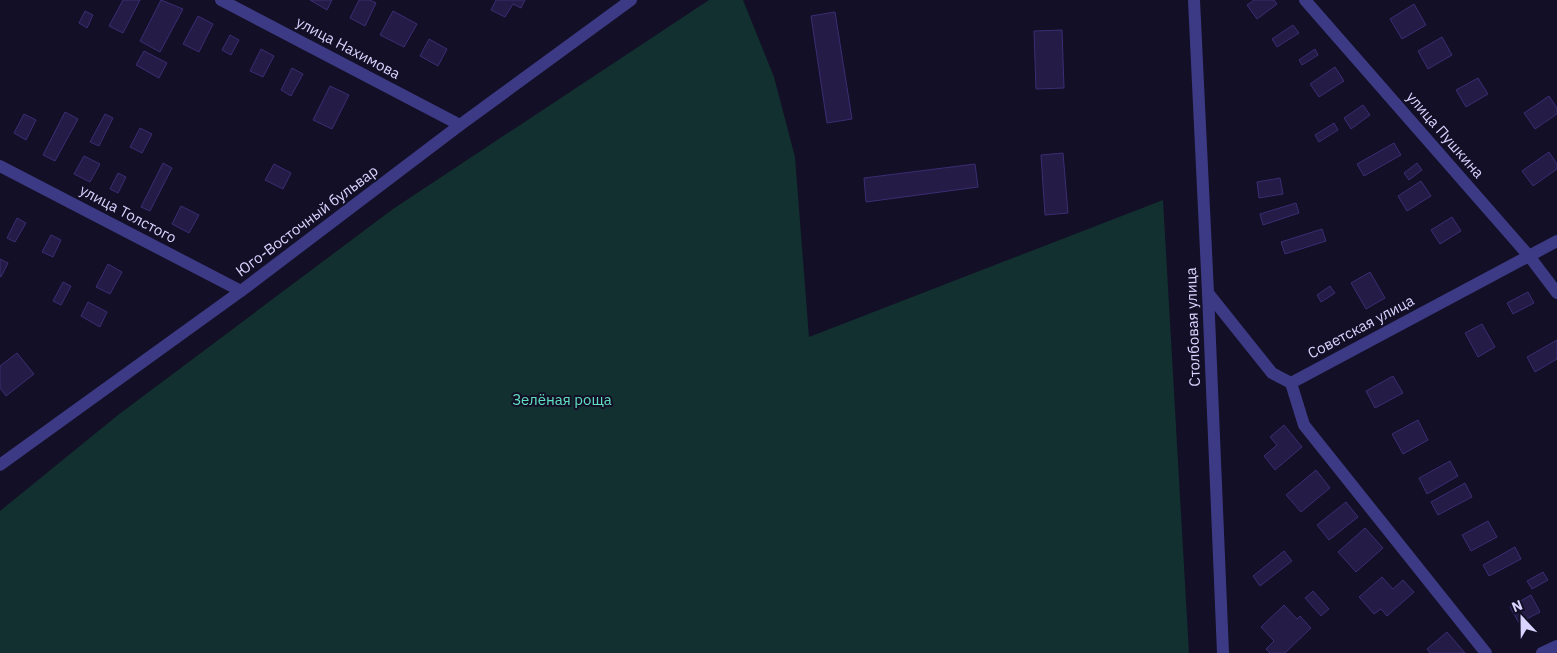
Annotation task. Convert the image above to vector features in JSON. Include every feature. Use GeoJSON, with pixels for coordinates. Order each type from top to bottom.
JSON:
{"type":"FeatureCollection","features":[{"type":"Feature","properties":{"kind":"street","name":"улица Нахимова"},"geometry":{"type":"LineString","coordinates":[[221,0],[460,125]]}},
{"type":"Feature","properties":{"kind":"street","name":"Юго-Восточный бульвар"},"geometry":{"type":"LineString","coordinates":[[2,461],[241,291],[460,125],[631,0]]}},
{"type":"Feature","properties":{"kind":"street","name":"Столбовая улица"},"geometry":{"type":"LineString","coordinates":[[1194,0],[1223,653]]}},
{"type":"Feature","properties":{"kind":"street","name":"улица Пушкина"},"geometry":{"type":"LineString","coordinates":[[1305,0],[1529,256],[1557,293]]}},
{"type":"Feature","properties":{"kind":"street","name":"улица Толстого"},"geometry":{"type":"LineString","coordinates":[[0,166],[241,291]]}},
{"type":"Feature","properties":{"kind":"street","name":"Советская улица"},"geometry":{"type":"LineString","coordinates":[[1291,383],[1557,241]]}},
{"type":"Feature","properties":{"kind":"street"},"geometry":{"type":"LineString","coordinates":[[1208,293],[1272,373],[1291,383],[1304,426],[1486,653]]}},
{"type":"Feature","properties":{"kind":"street"},"geometry":{"type":"LineString","coordinates":[[1542,653],[1557,646]]}},
{"type":"Feature","properties":{"kind":"green space","name":"Зелёная роща"},"geometry":{"type":"Polygon","coordinates":[[[709,0],[743,0],[774,77],[795,157],[809,337],[1163,200],[1189,653],[0,653],[0,511],[118,415],[393,209],[709,0]]]}},
{"type":"Feature","properties":{"kind":"building"},"geometry":{"type":"Polygon","coordinates":[[[123,0],[140,0],[123,33],[109,26],[123,0]]]}},
{"type":"Feature","properties":{"kind":"building"},"geometry":{"type":"Polygon","coordinates":[[[161,0],[183,9],[160,52],[140,41],[161,0]]]}},
{"type":"Feature","properties":{"kind":"building"},"geometry":{"type":"Polygon","coordinates":[[[310,0],[332,0],[327,10],[310,0]]]}},
{"type":"Feature","properties":{"kind":"building"},"geometry":{"type":"Polygon","coordinates":[[[359,0],[370,0],[376,3],[365,26],[350,18],[359,0]]]}},
{"type":"Feature","properties":{"kind":"building"},"geometry":{"type":"Polygon","coordinates":[[[496,0],[525,0],[521,8],[513,4],[505,17],[491,10],[496,0]]]}},
{"type":"Feature","properties":{"kind":"building"},"geometry":{"type":"Polygon","coordinates":[[[1254,0],[1274,0],[1277,4],[1257,19],[1247,5],[1254,0]]]}},
{"type":"Feature","properties":{"kind":"building"},"geometry":{"type":"Polygon","coordinates":[[[1414,4],[1426,25],[1402,39],[1390,19],[1414,4]]]}},
{"type":"Feature","properties":{"kind":"building"},"geometry":{"type":"Polygon","coordinates":[[[85,11],[93,15],[87,28],[79,23],[85,11]]]}},
{"type":"Feature","properties":{"kind":"building"},"geometry":{"type":"Polygon","coordinates":[[[393,11],[417,24],[404,47],[380,35],[393,11]]]}},
{"type":"Feature","properties":{"kind":"building"},"geometry":{"type":"Polygon","coordinates":[[[835,12],[852,119],[827,123],[811,16],[835,12]]]}},
{"type":"Feature","properties":{"kind":"building"},"geometry":{"type":"Polygon","coordinates":[[[198,16],[213,24],[199,52],[183,44],[198,16]]]}},
{"type":"Feature","properties":{"kind":"building"},"geometry":{"type":"Polygon","coordinates":[[[1293,25],[1299,33],[1277,47],[1272,39],[1293,25]]]}},
{"type":"Feature","properties":{"kind":"building"},"geometry":{"type":"Polygon","coordinates":[[[1062,30],[1064,88],[1036,89],[1034,31],[1062,30]]]}},
{"type":"Feature","properties":{"kind":"building"},"geometry":{"type":"Polygon","coordinates":[[[230,35],[239,40],[231,55],[222,50],[230,35]]]}},
{"type":"Feature","properties":{"kind":"building"},"geometry":{"type":"Polygon","coordinates":[[[1442,37],[1452,55],[1428,69],[1418,51],[1442,37]]]}},
{"type":"Feature","properties":{"kind":"building"},"geometry":{"type":"Polygon","coordinates":[[[429,39],[447,49],[438,66],[420,56],[429,39]]]}},
{"type":"Feature","properties":{"kind":"building"},"geometry":{"type":"Polygon","coordinates":[[[261,49],[274,56],[263,77],[250,71],[261,49]]]}},
{"type":"Feature","properties":{"kind":"building"},"geometry":{"type":"Polygon","coordinates":[[[1315,49],[1318,55],[1302,65],[1299,60],[1315,49]]]}},
{"type":"Feature","properties":{"kind":"building"},"geometry":{"type":"Polygon","coordinates":[[[144,51],[167,63],[159,78],[136,65],[144,51]]]}},
{"type":"Feature","properties":{"kind":"building"},"geometry":{"type":"Polygon","coordinates":[[[1335,67],[1344,81],[1319,97],[1310,84],[1335,67]]]}},
{"type":"Feature","properties":{"kind":"building"},"geometry":{"type":"Polygon","coordinates":[[[292,68],[303,74],[291,96],[281,90],[292,68]]]}},
{"type":"Feature","properties":{"kind":"building"},"geometry":{"type":"Polygon","coordinates":[[[1478,78],[1488,94],[1466,107],[1456,90],[1478,78]]]}},
{"type":"Feature","properties":{"kind":"building"},"geometry":{"type":"Polygon","coordinates":[[[330,86],[349,95],[332,129],[313,120],[330,86]]]}},
{"type":"Feature","properties":{"kind":"building"},"geometry":{"type":"Polygon","coordinates":[[[1549,96],[1557,108],[1557,114],[1535,129],[1524,113],[1549,96]]]}},
{"type":"Feature","properties":{"kind":"building"},"geometry":{"type":"Polygon","coordinates":[[[1363,105],[1370,115],[1351,129],[1344,118],[1363,105]]]}},
{"type":"Feature","properties":{"kind":"building"},"geometry":{"type":"Polygon","coordinates":[[[65,112],[78,119],[55,161],[43,155],[65,112]]]}},
{"type":"Feature","properties":{"kind":"building"},"geometry":{"type":"Polygon","coordinates":[[[24,114],[36,120],[26,140],[14,133],[24,114]]]}},
{"type":"Feature","properties":{"kind":"building"},"geometry":{"type":"Polygon","coordinates":[[[105,114],[113,118],[99,146],[90,142],[105,114]]]}},
{"type":"Feature","properties":{"kind":"building"},"geometry":{"type":"Polygon","coordinates":[[[1334,123],[1338,130],[1319,142],[1315,135],[1334,123]]]}},
{"type":"Feature","properties":{"kind":"building"},"geometry":{"type":"Polygon","coordinates":[[[140,128],[152,134],[142,153],[130,147],[140,128]]]}},
{"type":"Feature","properties":{"kind":"building"},"geometry":{"type":"Polygon","coordinates":[[[1394,143],[1401,155],[1364,176],[1357,164],[1394,143]]]}},
{"type":"Feature","properties":{"kind":"building"},"geometry":{"type":"Polygon","coordinates":[[[1549,152],[1557,164],[1557,169],[1533,186],[1522,171],[1549,152]]]}},
{"type":"Feature","properties":{"kind":"building"},"geometry":{"type":"Polygon","coordinates":[[[1063,153],[1068,213],[1045,215],[1041,155],[1063,153]]]}},
{"type":"Feature","properties":{"kind":"building"},"geometry":{"type":"Polygon","coordinates":[[[84,156],[100,164],[90,182],[74,174],[84,156]]]}},
{"type":"Feature","properties":{"kind":"building"},"geometry":{"type":"Polygon","coordinates":[[[163,163],[172,168],[150,211],[141,207],[163,163]]]}},
{"type":"Feature","properties":{"kind":"building"},"geometry":{"type":"Polygon","coordinates":[[[1417,163],[1422,170],[1409,180],[1404,173],[1417,163]]]}},
{"type":"Feature","properties":{"kind":"building"},"geometry":{"type":"Polygon","coordinates":[[[274,164],[291,173],[283,189],[265,180],[274,164]]]}},
{"type":"Feature","properties":{"kind":"building"},"geometry":{"type":"Polygon","coordinates":[[[975,164],[978,187],[866,202],[864,178],[975,164]]]}},
{"type":"Feature","properties":{"kind":"building"},"geometry":{"type":"Polygon","coordinates":[[[118,173],[126,177],[118,193],[110,189],[118,173]]]}},
{"type":"Feature","properties":{"kind":"building"},"geometry":{"type":"Polygon","coordinates":[[[1280,178],[1283,194],[1259,198],[1257,182],[1280,178]]]}},
{"type":"Feature","properties":{"kind":"building"},"geometry":{"type":"Polygon","coordinates":[[[1421,181],[1431,196],[1407,211],[1398,196],[1421,181]]]}},
{"type":"Feature","properties":{"kind":"building"},"geometry":{"type":"Polygon","coordinates":[[[1296,203],[1299,213],[1263,225],[1260,214],[1296,203]]]}},
{"type":"Feature","properties":{"kind":"building"},"geometry":{"type":"Polygon","coordinates":[[[181,206],[199,215],[189,233],[172,224],[181,206]]]}},
{"type":"Feature","properties":{"kind":"building"},"geometry":{"type":"Polygon","coordinates":[[[1452,217],[1461,231],[1440,244],[1431,230],[1452,217]]]}},
{"type":"Feature","properties":{"kind":"building"},"geometry":{"type":"Polygon","coordinates":[[[17,218],[26,223],[15,242],[7,238],[17,218]]]}},
{"type":"Feature","properties":{"kind":"building"},"geometry":{"type":"Polygon","coordinates":[[[1322,229],[1326,241],[1285,254],[1281,242],[1322,229]]]}},
{"type":"Feature","properties":{"kind":"building"},"geometry":{"type":"Polygon","coordinates":[[[51,235],[61,240],[53,257],[42,252],[51,235]]]}},
{"type":"Feature","properties":{"kind":"building"},"geometry":{"type":"Polygon","coordinates":[[[0,259],[8,263],[1,277],[0,276],[0,259]]]}},
{"type":"Feature","properties":{"kind":"building"},"geometry":{"type":"Polygon","coordinates":[[[108,264],[122,272],[110,294],[96,287],[108,264]]]}},
{"type":"Feature","properties":{"kind":"building"},"geometry":{"type":"Polygon","coordinates":[[[1370,272],[1385,298],[1366,309],[1351,283],[1370,272]]]}},
{"type":"Feature","properties":{"kind":"building"},"geometry":{"type":"Polygon","coordinates":[[[63,282],[71,286],[61,305],[53,301],[63,282]]]}},
{"type":"Feature","properties":{"kind":"building"},"geometry":{"type":"Polygon","coordinates":[[[1330,286],[1335,293],[1321,302],[1317,295],[1330,286]]]}},
{"type":"Feature","properties":{"kind":"building"},"geometry":{"type":"Polygon","coordinates":[[[1528,292],[1534,303],[1513,314],[1507,303],[1528,292]]]}},
{"type":"Feature","properties":{"kind":"building"},"geometry":{"type":"Polygon","coordinates":[[[88,302],[107,312],[100,327],[81,316],[88,302]]]}},
{"type":"Feature","properties":{"kind":"building"},"geometry":{"type":"Polygon","coordinates":[[[1482,324],[1495,347],[1478,357],[1465,333],[1482,324]]]}},
{"type":"Feature","properties":{"kind":"building"},"geometry":{"type":"Polygon","coordinates":[[[1557,340],[1557,359],[1535,372],[1527,357],[1557,340]]]}},
{"type":"Feature","properties":{"kind":"building"},"geometry":{"type":"Polygon","coordinates":[[[17,353],[34,374],[6,396],[0,388],[0,366],[17,353]]]}},
{"type":"Feature","properties":{"kind":"building"},"geometry":{"type":"Polygon","coordinates":[[[1393,376],[1403,393],[1375,408],[1366,391],[1393,376]]]}},
{"type":"Feature","properties":{"kind":"building"},"geometry":{"type":"Polygon","coordinates":[[[1418,420],[1428,440],[1403,454],[1392,434],[1418,420]]]}},
{"type":"Feature","properties":{"kind":"building"},"geometry":{"type":"Polygon","coordinates":[[[1284,425],[1302,447],[1275,470],[1264,456],[1277,445],[1270,437],[1284,425]]]}},
{"type":"Feature","properties":{"kind":"building"},"geometry":{"type":"Polygon","coordinates":[[[1450,461],[1458,476],[1427,494],[1419,478],[1450,461]]]}},
{"type":"Feature","properties":{"kind":"building"},"geometry":{"type":"Polygon","coordinates":[[[1316,470],[1330,488],[1301,512],[1286,495],[1316,470]]]}},
{"type":"Feature","properties":{"kind":"building"},"geometry":{"type":"Polygon","coordinates":[[[1465,483],[1472,497],[1438,515],[1431,502],[1465,483]]]}},
{"type":"Feature","properties":{"kind":"building"},"geometry":{"type":"Polygon","coordinates":[[[1346,502],[1358,517],[1329,540],[1317,525],[1346,502]]]}},
{"type":"Feature","properties":{"kind":"building"},"geometry":{"type":"Polygon","coordinates":[[[1488,521],[1497,537],[1471,551],[1462,535],[1488,521]]]}},
{"type":"Feature","properties":{"kind":"building"},"geometry":{"type":"Polygon","coordinates":[[[1365,528],[1383,548],[1356,572],[1338,552],[1365,528]]]}},
{"type":"Feature","properties":{"kind":"building"},"geometry":{"type":"Polygon","coordinates":[[[1515,547],[1521,559],[1489,576],[1483,565],[1515,547]]]}},
{"type":"Feature","properties":{"kind":"building"},"geometry":{"type":"Polygon","coordinates":[[[1284,551],[1292,561],[1260,586],[1253,576],[1284,551]]]}},
{"type":"Feature","properties":{"kind":"building"},"geometry":{"type":"Polygon","coordinates":[[[1543,572],[1548,580],[1532,589],[1527,581],[1543,572]]]}},
{"type":"Feature","properties":{"kind":"building"},"geometry":{"type":"Polygon","coordinates":[[[1382,577],[1393,589],[1403,580],[1414,592],[1387,616],[1381,609],[1374,614],[1359,597],[1382,577]]]}},
{"type":"Feature","properties":{"kind":"building"},"geometry":{"type":"Polygon","coordinates":[[[1313,591],[1329,609],[1321,616],[1305,598],[1313,591]]]}},
{"type":"Feature","properties":{"kind":"building"},"geometry":{"type":"Polygon","coordinates":[[[1531,595],[1540,612],[1519,623],[1510,607],[1531,595]]]}},
{"type":"Feature","properties":{"kind":"building"},"geometry":{"type":"Polygon","coordinates":[[[1284,605],[1297,619],[1300,616],[1311,628],[1285,653],[1270,653],[1266,649],[1274,641],[1261,627],[1284,605]]]}},
{"type":"Feature","properties":{"kind":"building"},"geometry":{"type":"Polygon","coordinates":[[[1447,632],[1465,653],[1430,653],[1427,649],[1447,632]]]}}]}
